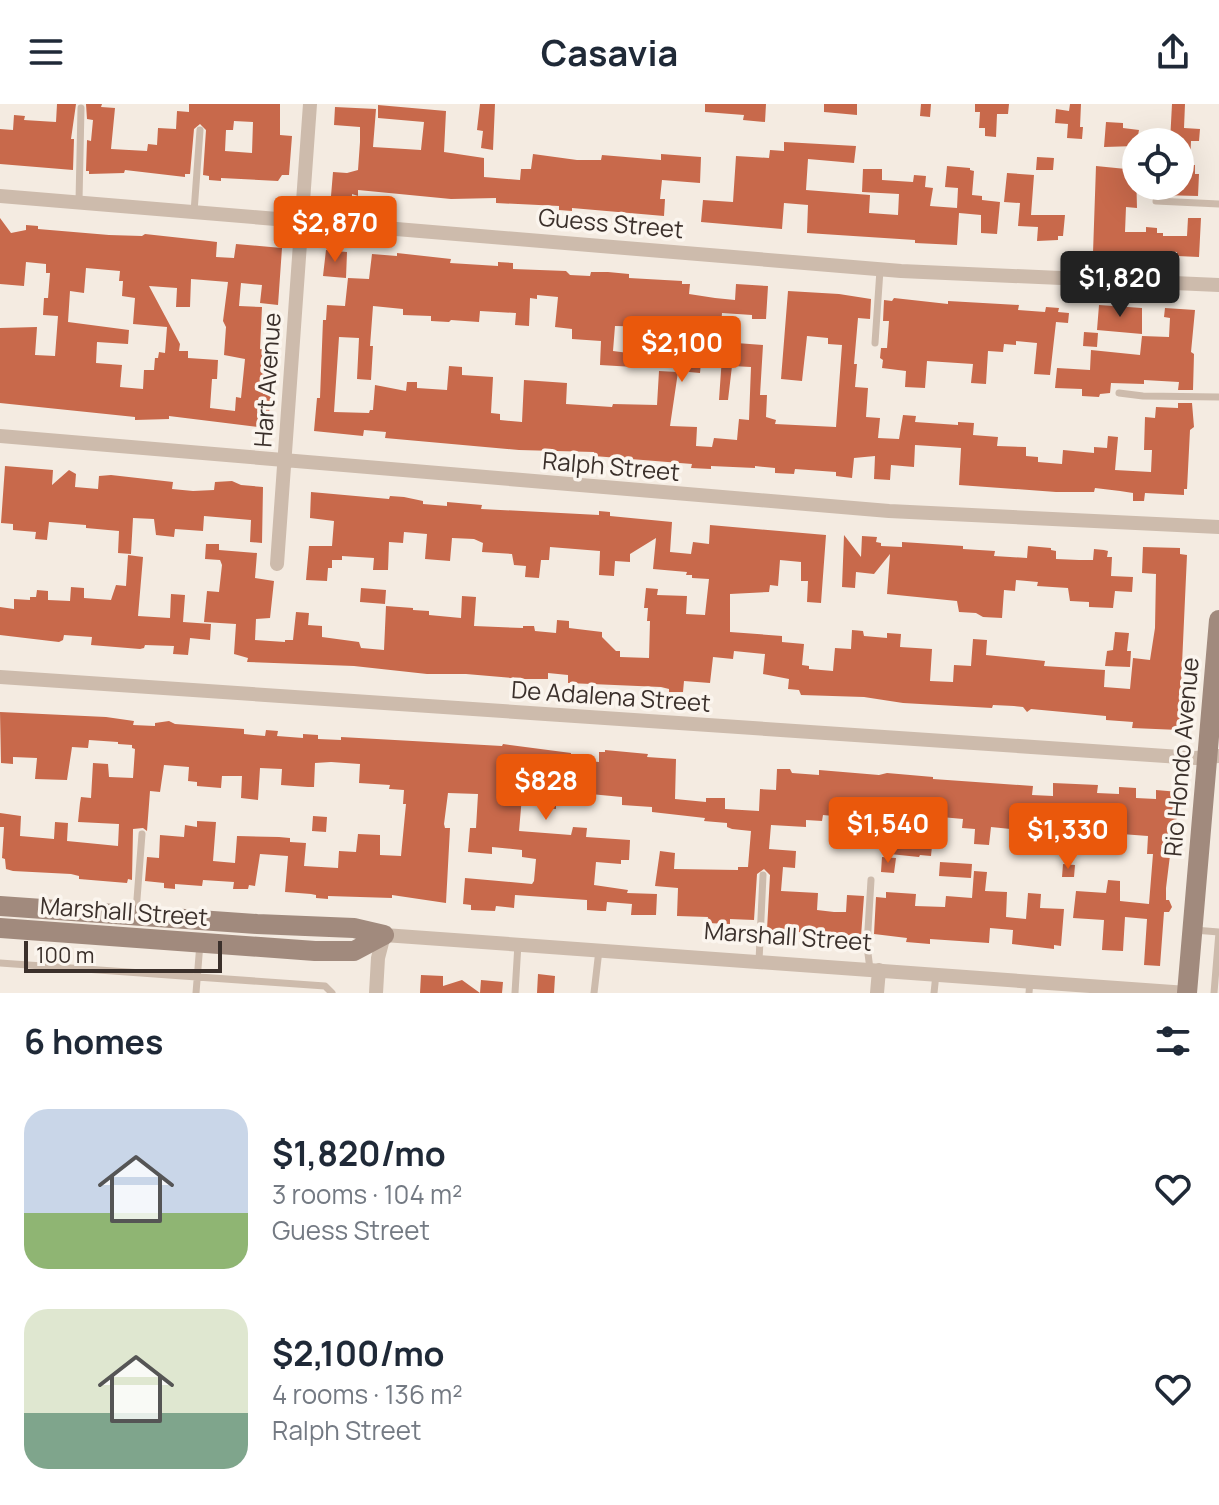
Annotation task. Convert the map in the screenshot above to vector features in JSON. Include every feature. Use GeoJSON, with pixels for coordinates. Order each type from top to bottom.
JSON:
{"type":"FeatureCollection","features":[{"type":"Feature","properties":{"kind":"street","name":"Hart Avenue"},"geometry":{"type":"LineString","coordinates":[[277,564],[310,104]]}},
{"type":"Feature","properties":{"kind":"street","name":"Guess Street"},"geometry":{"type":"LineString","coordinates":[[0,196],[880,270],[1219,285]]}},
{"type":"Feature","properties":{"kind":"street","name":"Ralph Street"},"geometry":{"type":"LineString","coordinates":[[0,436],[889,511],[1219,527]]}},
{"type":"Feature","properties":{"kind":"street","name":"Rio Hondo Avenue"},"geometry":{"type":"LineString","coordinates":[[1187,993],[1214,756],[1219,620]]}},
{"type":"Feature","properties":{"kind":"street","name":"De Adalena Street"},"geometry":{"type":"LineString","coordinates":[[0,677],[1195,758],[1214,756]]}},
{"type":"Feature","properties":{"kind":"street","name":"Marshall Street"},"geometry":{"type":"LineString","coordinates":[[0,906],[201,921],[354,928],[384,935],[936,974],[1029,987],[1187,993]]}},
{"type":"Feature","properties":{"kind":"street","name":"Marshall Street"},"geometry":{"type":"LineString","coordinates":[[0,928],[354,951],[384,935]]}},
{"type":"Feature","properties":{"kind":"street"},"geometry":{"type":"LineString","coordinates":[[376,993],[378,958],[384,935]]}},
{"type":"Feature","properties":{"kind":"street"},"geometry":{"type":"LineString","coordinates":[[875,970],[877,993]]}},
{"type":"Feature","properties":{"kind":"lane"},"geometry":{"type":"LineString","coordinates":[[79,202],[81,108]]}},
{"type":"Feature","properties":{"kind":"lane"},"geometry":{"type":"LineString","coordinates":[[194,212],[200,130]]}},
{"type":"Feature","properties":{"kind":"lane"},"geometry":{"type":"LineString","coordinates":[[1156,201],[1219,204]]}},
{"type":"Feature","properties":{"kind":"lane"},"geometry":{"type":"LineString","coordinates":[[875,343],[880,270]]}},
{"type":"Feature","properties":{"kind":"lane"},"geometry":{"type":"LineString","coordinates":[[1119,393],[1219,397]]}},
{"type":"Feature","properties":{"kind":"lane"},"geometry":{"type":"LineString","coordinates":[[136,916],[142,834]]}},
{"type":"Feature","properties":{"kind":"lane"},"geometry":{"type":"LineString","coordinates":[[759,961],[763,875]]}},
{"type":"Feature","properties":{"kind":"lane"},"geometry":{"type":"LineString","coordinates":[[871,880],[867,938],[875,970]]}},
{"type":"Feature","properties":{"kind":"lane"},"geometry":{"type":"LineString","coordinates":[[196,993],[201,921]]}},
{"type":"Feature","properties":{"kind":"lane"},"geometry":{"type":"LineString","coordinates":[[1193,930],[1219,932],[1214,993]]}},
{"type":"Feature","properties":{"kind":"lane"},"geometry":{"type":"LineString","coordinates":[[515,993],[518,944]]}},
{"type":"Feature","properties":{"kind":"lane"},"geometry":{"type":"LineString","coordinates":[[594,993],[599,950]]}},
{"type":"Feature","properties":{"kind":"lane"},"geometry":{"type":"LineString","coordinates":[[0,963],[325,986],[332,993]]}},
{"type":"Feature","properties":{"kind":"lane"},"geometry":{"type":"LineString","coordinates":[[934,993],[936,974]]}},
{"type":"Feature","properties":{"kind":"building"},"geometry":{"type":"Polygon","coordinates":[[[57,104],[76,104],[71,139],[74,139],[73,170],[0,164],[0,129],[13,130],[14,115],[25,116],[24,120],[56,122],[57,104]]]}},
{"type":"Feature","properties":{"kind":"building"},"geometry":{"type":"Polygon","coordinates":[[[86,104],[115,108],[111,149],[147,151],[148,144],[157,145],[158,128],[176,129],[177,111],[189,112],[189,104],[280,104],[280,135],[292,136],[289,175],[282,175],[278,181],[209,180],[209,176],[203,175],[206,130],[200,124],[194,129],[190,174],[185,174],[185,177],[125,170],[124,173],[89,174],[86,171],[87,140],[91,141],[93,120],[87,119],[86,104]],[[234,121],[233,130],[226,130],[225,151],[252,153],[253,122],[234,121]]]}},
{"type":"Feature","properties":{"kind":"building"},"geometry":{"type":"Polygon","coordinates":[[[480,104],[495,104],[493,150],[481,148],[483,131],[477,130],[480,104]]]}},
{"type":"Feature","properties":{"kind":"building"},"geometry":{"type":"Polygon","coordinates":[[[705,104],[766,104],[765,122],[743,120],[744,115],[705,112],[705,104]]]}},
{"type":"Feature","properties":{"kind":"building"},"geometry":{"type":"Polygon","coordinates":[[[824,104],[857,104],[857,115],[824,112],[824,104]]]}},
{"type":"Feature","properties":{"kind":"building"},"geometry":{"type":"Polygon","coordinates":[[[921,104],[931,104],[930,117],[920,116],[921,104]]]}},
{"type":"Feature","properties":{"kind":"building"},"geometry":{"type":"Polygon","coordinates":[[[975,104],[1009,104],[1008,114],[997,114],[996,137],[985,136],[985,128],[979,128],[980,112],[975,112],[975,104]]]}},
{"type":"Feature","properties":{"kind":"building"},"geometry":{"type":"Polygon","coordinates":[[[1070,104],[1081,104],[1082,139],[1067,138],[1068,124],[1055,123],[1056,109],[1069,111],[1070,104]]]}},
{"type":"Feature","properties":{"kind":"building"},"geometry":{"type":"Polygon","coordinates":[[[1172,104],[1185,104],[1184,128],[1171,128],[1172,104]]]}},
{"type":"Feature","properties":{"kind":"building"},"geometry":{"type":"Polygon","coordinates":[[[378,105],[446,111],[444,152],[484,158],[484,177],[520,180],[521,169],[531,169],[533,154],[577,160],[601,160],[602,155],[661,160],[661,154],[701,157],[700,183],[662,180],[660,199],[665,199],[664,216],[572,208],[572,211],[559,210],[559,206],[496,203],[496,198],[451,199],[358,190],[358,196],[352,194],[352,198],[331,196],[333,172],[358,170],[360,142],[360,127],[334,125],[335,107],[376,109],[373,147],[421,150],[424,122],[378,118],[378,105]]]}},
{"type":"Feature","properties":{"kind":"building"},"geometry":{"type":"Polygon","coordinates":[[[1106,122],[1123,123],[1122,146],[1104,147],[1106,122]]]}},
{"type":"Feature","properties":{"kind":"building"},"geometry":{"type":"Polygon","coordinates":[[[1194,129],[1200,129],[1199,141],[1194,141],[1194,129]]]}},
{"type":"Feature","properties":{"kind":"building"},"geometry":{"type":"Polygon","coordinates":[[[784,142],[856,146],[854,163],[808,159],[806,190],[870,195],[869,213],[898,215],[899,194],[862,192],[863,169],[882,169],[882,180],[913,182],[914,175],[926,176],[925,187],[933,188],[930,206],[957,208],[958,188],[945,187],[947,166],[970,168],[974,171],[972,195],[982,196],[982,200],[1000,202],[997,234],[981,233],[981,215],[959,213],[957,245],[807,233],[808,205],[784,203],[782,229],[701,222],[703,200],[733,202],[736,156],[769,158],[770,150],[784,151],[784,142]]]}},
{"type":"Feature","properties":{"kind":"building"},"geometry":{"type":"Polygon","coordinates":[[[1037,157],[1054,158],[1053,170],[1036,170],[1037,157]]]}},
{"type":"Feature","properties":{"kind":"building"},"geometry":{"type":"Polygon","coordinates":[[[1194,165],[1195,174],[1199,174],[1198,196],[1194,196],[1194,165]]]}},
{"type":"Feature","properties":{"kind":"building"},"geometry":{"type":"Polygon","coordinates":[[[1096,166],[1122,169],[1122,200],[1137,200],[1137,208],[1126,207],[1125,232],[1146,232],[1146,227],[1157,228],[1157,233],[1163,233],[1163,236],[1187,236],[1188,218],[1201,218],[1199,257],[1156,251],[1156,255],[1093,253],[1096,166]]]}},
{"type":"Feature","properties":{"kind":"building"},"geometry":{"type":"Polygon","coordinates":[[[1007,173],[1034,175],[1031,215],[1065,215],[1063,236],[1058,236],[1058,240],[1037,241],[1038,227],[1018,226],[1020,203],[1004,202],[1007,173]]]}},
{"type":"Feature","properties":{"kind":"building"},"geometry":{"type":"Polygon","coordinates":[[[0,218],[11,233],[26,230],[26,225],[38,226],[38,229],[109,235],[145,234],[217,242],[216,257],[234,258],[236,244],[282,248],[278,305],[260,303],[262,285],[241,283],[239,306],[262,307],[260,349],[269,350],[263,394],[271,398],[267,428],[169,416],[169,419],[135,420],[135,417],[0,403],[0,328],[37,327],[35,355],[55,356],[58,316],[43,315],[50,273],[46,273],[46,264],[26,262],[24,286],[0,284],[0,218]],[[86,268],[84,293],[70,291],[68,322],[129,330],[128,344],[97,342],[96,363],[122,365],[120,387],[143,389],[144,370],[154,370],[155,358],[158,358],[159,352],[165,353],[167,327],[133,324],[135,298],[122,296],[120,271],[86,268]],[[191,279],[190,307],[176,307],[177,288],[149,286],[180,344],[179,351],[188,351],[188,358],[218,360],[217,379],[212,379],[210,408],[235,411],[236,397],[241,398],[245,359],[224,355],[226,327],[223,321],[228,282],[191,279]]]}},
{"type":"Feature","properties":{"kind":"building"},"geometry":{"type":"Polygon","coordinates":[[[326,250],[347,252],[346,278],[323,276],[326,250]]]}},
{"type":"Feature","properties":{"kind":"building"},"geometry":{"type":"Polygon","coordinates":[[[397,253],[451,259],[450,263],[498,266],[498,262],[513,263],[513,269],[566,271],[570,275],[590,276],[591,272],[608,272],[629,274],[629,278],[682,281],[682,284],[690,284],[689,294],[735,300],[736,284],[768,286],[766,319],[722,313],[720,343],[703,341],[700,373],[689,372],[690,345],[659,342],[660,327],[615,326],[613,351],[652,356],[651,368],[600,365],[601,341],[572,339],[572,329],[555,327],[558,297],[537,295],[537,299],[530,298],[529,326],[515,325],[516,313],[480,311],[479,322],[449,322],[431,321],[431,316],[403,315],[403,309],[373,306],[371,380],[357,379],[359,338],[339,337],[334,412],[369,413],[373,410],[375,385],[406,391],[407,382],[417,382],[417,388],[447,390],[449,366],[462,367],[462,375],[493,377],[491,413],[500,414],[500,420],[522,422],[524,380],[567,383],[566,404],[612,407],[613,404],[657,405],[659,371],[678,372],[670,426],[697,427],[696,446],[712,447],[714,438],[737,440],[739,419],[749,420],[751,367],[732,366],[728,400],[719,400],[723,342],[763,345],[760,395],[767,395],[766,417],[776,420],[775,424],[836,427],[842,345],[828,344],[828,338],[807,336],[802,381],[781,379],[788,291],[839,294],[871,299],[870,319],[858,318],[855,387],[868,388],[866,417],[880,418],[878,438],[899,439],[903,415],[916,416],[915,422],[974,423],[973,435],[998,437],[997,446],[1026,447],[1026,456],[1038,457],[1038,462],[1062,464],[1063,450],[1094,453],[1094,447],[1107,448],[1108,436],[1118,437],[1115,470],[1151,472],[1152,450],[1144,450],[1145,417],[1155,418],[1156,407],[1178,408],[1178,403],[1192,403],[1194,427],[1190,430],[1187,489],[1184,489],[1184,495],[1145,493],[1144,501],[1133,501],[1133,493],[1095,488],[1094,492],[1056,492],[959,485],[961,448],[915,445],[914,467],[891,465],[890,480],[874,479],[875,456],[854,458],[852,478],[836,476],[836,472],[795,469],[794,474],[775,473],[775,468],[755,466],[691,468],[692,464],[594,456],[594,452],[519,450],[385,438],[386,432],[364,430],[363,436],[314,431],[317,398],[320,398],[323,320],[326,320],[327,305],[345,306],[348,278],[369,279],[372,254],[397,256],[397,253]]]}},
{"type":"Feature","properties":{"kind":"building"},"geometry":{"type":"Polygon","coordinates":[[[894,298],[948,304],[948,301],[1019,305],[1018,310],[1045,312],[1046,307],[1059,308],[1058,312],[1069,313],[1068,323],[1056,322],[1050,375],[1034,374],[1037,343],[1016,341],[1016,345],[1004,344],[1003,352],[988,351],[986,384],[971,383],[973,364],[927,361],[925,388],[905,387],[906,371],[882,368],[883,360],[880,358],[881,348],[887,348],[889,321],[883,321],[884,300],[892,301],[894,298]]]}},
{"type":"Feature","properties":{"kind":"building"},"geometry":{"type":"Polygon","coordinates":[[[1099,305],[1142,308],[1142,334],[1097,330],[1099,305]]]}},
{"type":"Feature","properties":{"kind":"building"},"geometry":{"type":"Polygon","coordinates":[[[1165,308],[1195,310],[1191,352],[1194,354],[1193,390],[1178,390],[1179,382],[1144,380],[1144,384],[1111,383],[1110,393],[1100,394],[1099,397],[1082,396],[1082,389],[1055,388],[1057,368],[1090,370],[1091,350],[1140,355],[1142,336],[1169,337],[1170,318],[1164,317],[1165,308]]]}},
{"type":"Feature","properties":{"kind":"building"},"geometry":{"type":"Polygon","coordinates":[[[1084,332],[1098,333],[1097,347],[1083,346],[1084,332]]]}},
{"type":"Feature","properties":{"kind":"building"},"geometry":{"type":"Polygon","coordinates":[[[5,466],[53,470],[52,485],[69,470],[76,474],[75,487],[98,489],[99,476],[111,475],[173,482],[172,489],[193,491],[214,490],[215,482],[232,481],[263,487],[262,543],[250,542],[251,520],[204,516],[203,531],[175,529],[174,537],[156,535],[154,519],[133,518],[131,554],[118,553],[119,531],[86,528],[86,525],[49,522],[47,540],[35,539],[36,532],[13,530],[13,524],[1,523],[5,466]]]}},
{"type":"Feature","properties":{"kind":"building"},"geometry":{"type":"Polygon","coordinates":[[[311,492],[389,499],[390,496],[404,497],[423,501],[423,504],[447,506],[447,502],[482,505],[481,509],[599,515],[599,511],[610,512],[610,516],[672,522],[670,552],[691,554],[693,542],[709,544],[710,525],[826,535],[821,603],[807,602],[808,581],[801,581],[801,562],[780,560],[778,586],[770,585],[769,592],[730,594],[730,632],[782,636],[782,642],[804,644],[802,665],[809,666],[809,669],[833,671],[835,648],[851,649],[852,630],[863,631],[864,636],[887,638],[887,633],[901,634],[900,647],[932,649],[930,681],[953,682],[954,665],[971,666],[973,639],[987,640],[986,655],[1045,661],[1044,666],[1105,670],[1104,687],[1130,689],[1133,658],[1150,660],[1155,628],[1156,574],[1142,573],[1143,547],[1180,548],[1180,554],[1187,555],[1179,730],[1132,728],[1133,722],[1106,720],[1106,716],[1031,709],[1027,712],[1023,707],[1014,706],[993,705],[992,708],[801,695],[799,690],[788,689],[789,679],[763,674],[765,654],[734,651],[733,659],[713,657],[710,683],[684,681],[683,692],[669,692],[669,689],[661,687],[568,683],[568,675],[548,673],[548,679],[523,679],[354,666],[247,662],[248,658],[234,654],[236,624],[204,622],[207,591],[219,592],[222,565],[220,560],[205,559],[206,544],[219,544],[219,550],[257,553],[255,578],[274,581],[270,618],[256,619],[255,640],[293,640],[296,612],[309,613],[308,625],[322,626],[322,637],[359,642],[361,648],[384,650],[386,606],[461,618],[462,596],[476,597],[474,626],[534,626],[535,631],[556,633],[557,620],[569,621],[569,628],[602,632],[602,637],[616,651],[620,651],[620,657],[649,658],[650,621],[647,621],[648,608],[644,608],[646,588],[658,589],[657,595],[687,596],[686,614],[705,615],[709,579],[692,578],[692,575],[686,575],[687,572],[653,569],[656,538],[630,554],[630,562],[615,561],[614,576],[599,575],[600,551],[550,547],[549,560],[541,560],[539,578],[525,577],[526,566],[514,565],[512,554],[482,552],[483,543],[474,539],[452,538],[450,561],[425,559],[427,534],[404,532],[403,543],[389,542],[388,570],[373,570],[374,558],[342,556],[342,560],[332,560],[327,581],[306,580],[309,546],[332,546],[334,521],[310,518],[311,492]]]}},
{"type":"Feature","properties":{"kind":"building"},"geometry":{"type":"Polygon","coordinates":[[[844,535],[861,557],[862,536],[877,537],[876,542],[881,546],[902,547],[902,542],[963,546],[963,549],[995,551],[994,556],[1027,558],[1028,546],[1051,548],[1056,551],[1056,559],[1093,560],[1094,549],[1104,550],[1108,551],[1107,557],[1112,557],[1111,576],[1133,577],[1132,592],[1115,591],[1113,608],[1089,607],[1089,602],[1070,601],[1068,588],[1037,586],[1038,582],[1016,580],[1015,591],[1004,590],[1002,618],[983,617],[976,613],[959,612],[957,601],[887,594],[890,554],[874,574],[856,572],[855,588],[842,587],[844,535]]]}},
{"type":"Feature","properties":{"kind":"building"},"geometry":{"type":"Polygon","coordinates":[[[128,555],[143,557],[138,616],[170,618],[171,594],[185,595],[183,622],[211,624],[210,640],[190,638],[188,655],[173,654],[174,646],[145,645],[140,649],[91,645],[92,637],[64,635],[59,642],[0,635],[0,607],[14,609],[14,599],[30,600],[30,597],[36,597],[37,590],[48,591],[48,600],[70,601],[71,587],[84,588],[84,598],[111,600],[116,585],[126,586],[128,555]]]}},
{"type":"Feature","properties":{"kind":"building"},"geometry":{"type":"Polygon","coordinates":[[[361,588],[386,590],[385,604],[360,602],[361,588]]]}},
{"type":"Feature","properties":{"kind":"building"},"geometry":{"type":"Polygon","coordinates":[[[1115,632],[1129,633],[1127,651],[1131,651],[1130,667],[1105,666],[1107,651],[1113,650],[1115,632]]]}},
{"type":"Feature","properties":{"kind":"building"},"geometry":{"type":"Polygon","coordinates":[[[0,712],[106,717],[134,721],[133,725],[155,726],[155,723],[169,721],[244,729],[244,734],[265,736],[266,730],[278,731],[277,736],[303,738],[303,734],[318,735],[318,739],[341,740],[341,737],[503,744],[571,753],[571,757],[577,757],[577,760],[599,762],[599,752],[605,750],[648,754],[647,757],[676,759],[675,799],[706,802],[706,798],[725,798],[725,809],[759,811],[760,789],[776,790],[777,769],[819,775],[819,770],[887,773],[1033,786],[1032,795],[1053,796],[1053,783],[1098,785],[1097,793],[1119,794],[1119,787],[1136,788],[1136,798],[1156,799],[1156,790],[1179,792],[1166,888],[1166,900],[1172,907],[1169,912],[1164,912],[1160,966],[1144,965],[1147,919],[1125,917],[1123,951],[1102,950],[1104,920],[1073,918],[1076,891],[1106,893],[1108,880],[1120,881],[1120,901],[1149,904],[1153,854],[1147,854],[1148,836],[1108,833],[1108,844],[1093,843],[1063,838],[1064,823],[1043,822],[1041,846],[1030,845],[1031,831],[991,827],[989,845],[974,844],[975,829],[962,828],[963,819],[941,817],[939,836],[933,836],[931,856],[919,857],[890,854],[892,830],[876,829],[877,823],[857,821],[856,828],[843,827],[844,817],[823,815],[822,821],[806,820],[806,827],[771,825],[769,849],[796,851],[795,868],[783,867],[781,891],[818,893],[817,910],[834,912],[846,912],[847,895],[864,896],[861,936],[767,930],[770,875],[764,869],[757,874],[754,920],[730,919],[730,924],[707,923],[708,917],[677,916],[678,888],[655,886],[660,851],[675,853],[674,869],[738,870],[738,867],[748,867],[751,831],[732,829],[727,827],[727,823],[704,821],[705,818],[652,812],[652,807],[622,805],[622,797],[590,794],[589,804],[556,801],[556,809],[542,808],[544,786],[523,785],[519,831],[571,835],[573,827],[587,828],[586,837],[630,840],[629,860],[621,860],[621,864],[596,862],[594,885],[628,890],[627,893],[657,894],[656,915],[631,915],[632,904],[607,902],[606,911],[587,910],[587,900],[515,895],[514,908],[496,906],[495,911],[471,910],[471,905],[463,904],[465,878],[532,884],[536,859],[522,857],[522,850],[492,847],[492,854],[468,852],[470,828],[476,828],[478,794],[448,793],[444,824],[445,828],[450,828],[446,903],[392,895],[392,898],[328,896],[328,899],[285,892],[288,856],[260,854],[255,886],[249,885],[248,889],[233,889],[234,882],[203,880],[202,886],[175,884],[175,889],[164,888],[164,883],[145,881],[147,857],[159,858],[160,835],[184,837],[185,825],[197,827],[197,821],[216,822],[213,861],[235,863],[237,836],[290,838],[290,842],[306,843],[304,866],[338,868],[339,851],[356,852],[358,834],[380,835],[380,855],[401,856],[406,804],[403,804],[404,790],[389,789],[390,785],[359,783],[360,764],[331,762],[315,763],[314,787],[281,785],[282,769],[260,768],[258,800],[241,798],[242,776],[222,776],[221,788],[197,786],[197,782],[188,781],[189,767],[164,765],[160,792],[150,791],[147,831],[143,828],[133,829],[132,880],[128,879],[127,883],[79,879],[79,876],[71,874],[13,871],[6,869],[5,859],[2,858],[4,827],[0,827],[0,813],[21,816],[20,836],[54,839],[55,822],[68,823],[67,841],[118,846],[119,824],[78,822],[81,797],[91,798],[93,763],[108,764],[109,777],[133,778],[135,749],[132,745],[118,742],[89,740],[88,748],[72,747],[67,780],[35,779],[37,758],[13,757],[13,764],[1,763],[0,712]]]}},
{"type":"Feature","properties":{"kind":"building"},"geometry":{"type":"Polygon","coordinates":[[[313,816],[327,817],[326,832],[312,831],[313,816]]]}},
{"type":"Feature","properties":{"kind":"building"},"geometry":{"type":"Polygon","coordinates":[[[882,857],[896,858],[894,873],[881,872],[882,857]]]}},
{"type":"Feature","properties":{"kind":"building"},"geometry":{"type":"Polygon","coordinates":[[[940,862],[972,864],[971,878],[939,876],[940,862]]]}},
{"type":"Feature","properties":{"kind":"building"},"geometry":{"type":"Polygon","coordinates":[[[1063,864],[1075,865],[1074,877],[1062,877],[1063,864]]]}},
{"type":"Feature","properties":{"kind":"building"},"geometry":{"type":"Polygon","coordinates":[[[974,871],[987,872],[985,891],[1007,892],[1006,917],[1026,919],[1028,893],[1041,894],[1040,908],[1064,909],[1061,946],[1054,945],[1054,949],[1012,944],[1013,930],[990,928],[989,943],[930,939],[930,944],[874,934],[876,897],[886,898],[886,892],[916,894],[915,906],[945,907],[946,896],[972,898],[974,871]]]}},
{"type":"Feature","properties":{"kind":"building"},"geometry":{"type":"Polygon","coordinates":[[[538,974],[555,976],[554,993],[537,993],[538,974]]]}},
{"type":"Feature","properties":{"kind":"building"},"geometry":{"type":"Polygon","coordinates":[[[421,975],[443,976],[443,986],[462,980],[480,993],[420,993],[421,975]]]}},
{"type":"Feature","properties":{"kind":"building"},"geometry":{"type":"Polygon","coordinates":[[[481,980],[503,982],[502,993],[480,993],[481,980]]]}}]}
